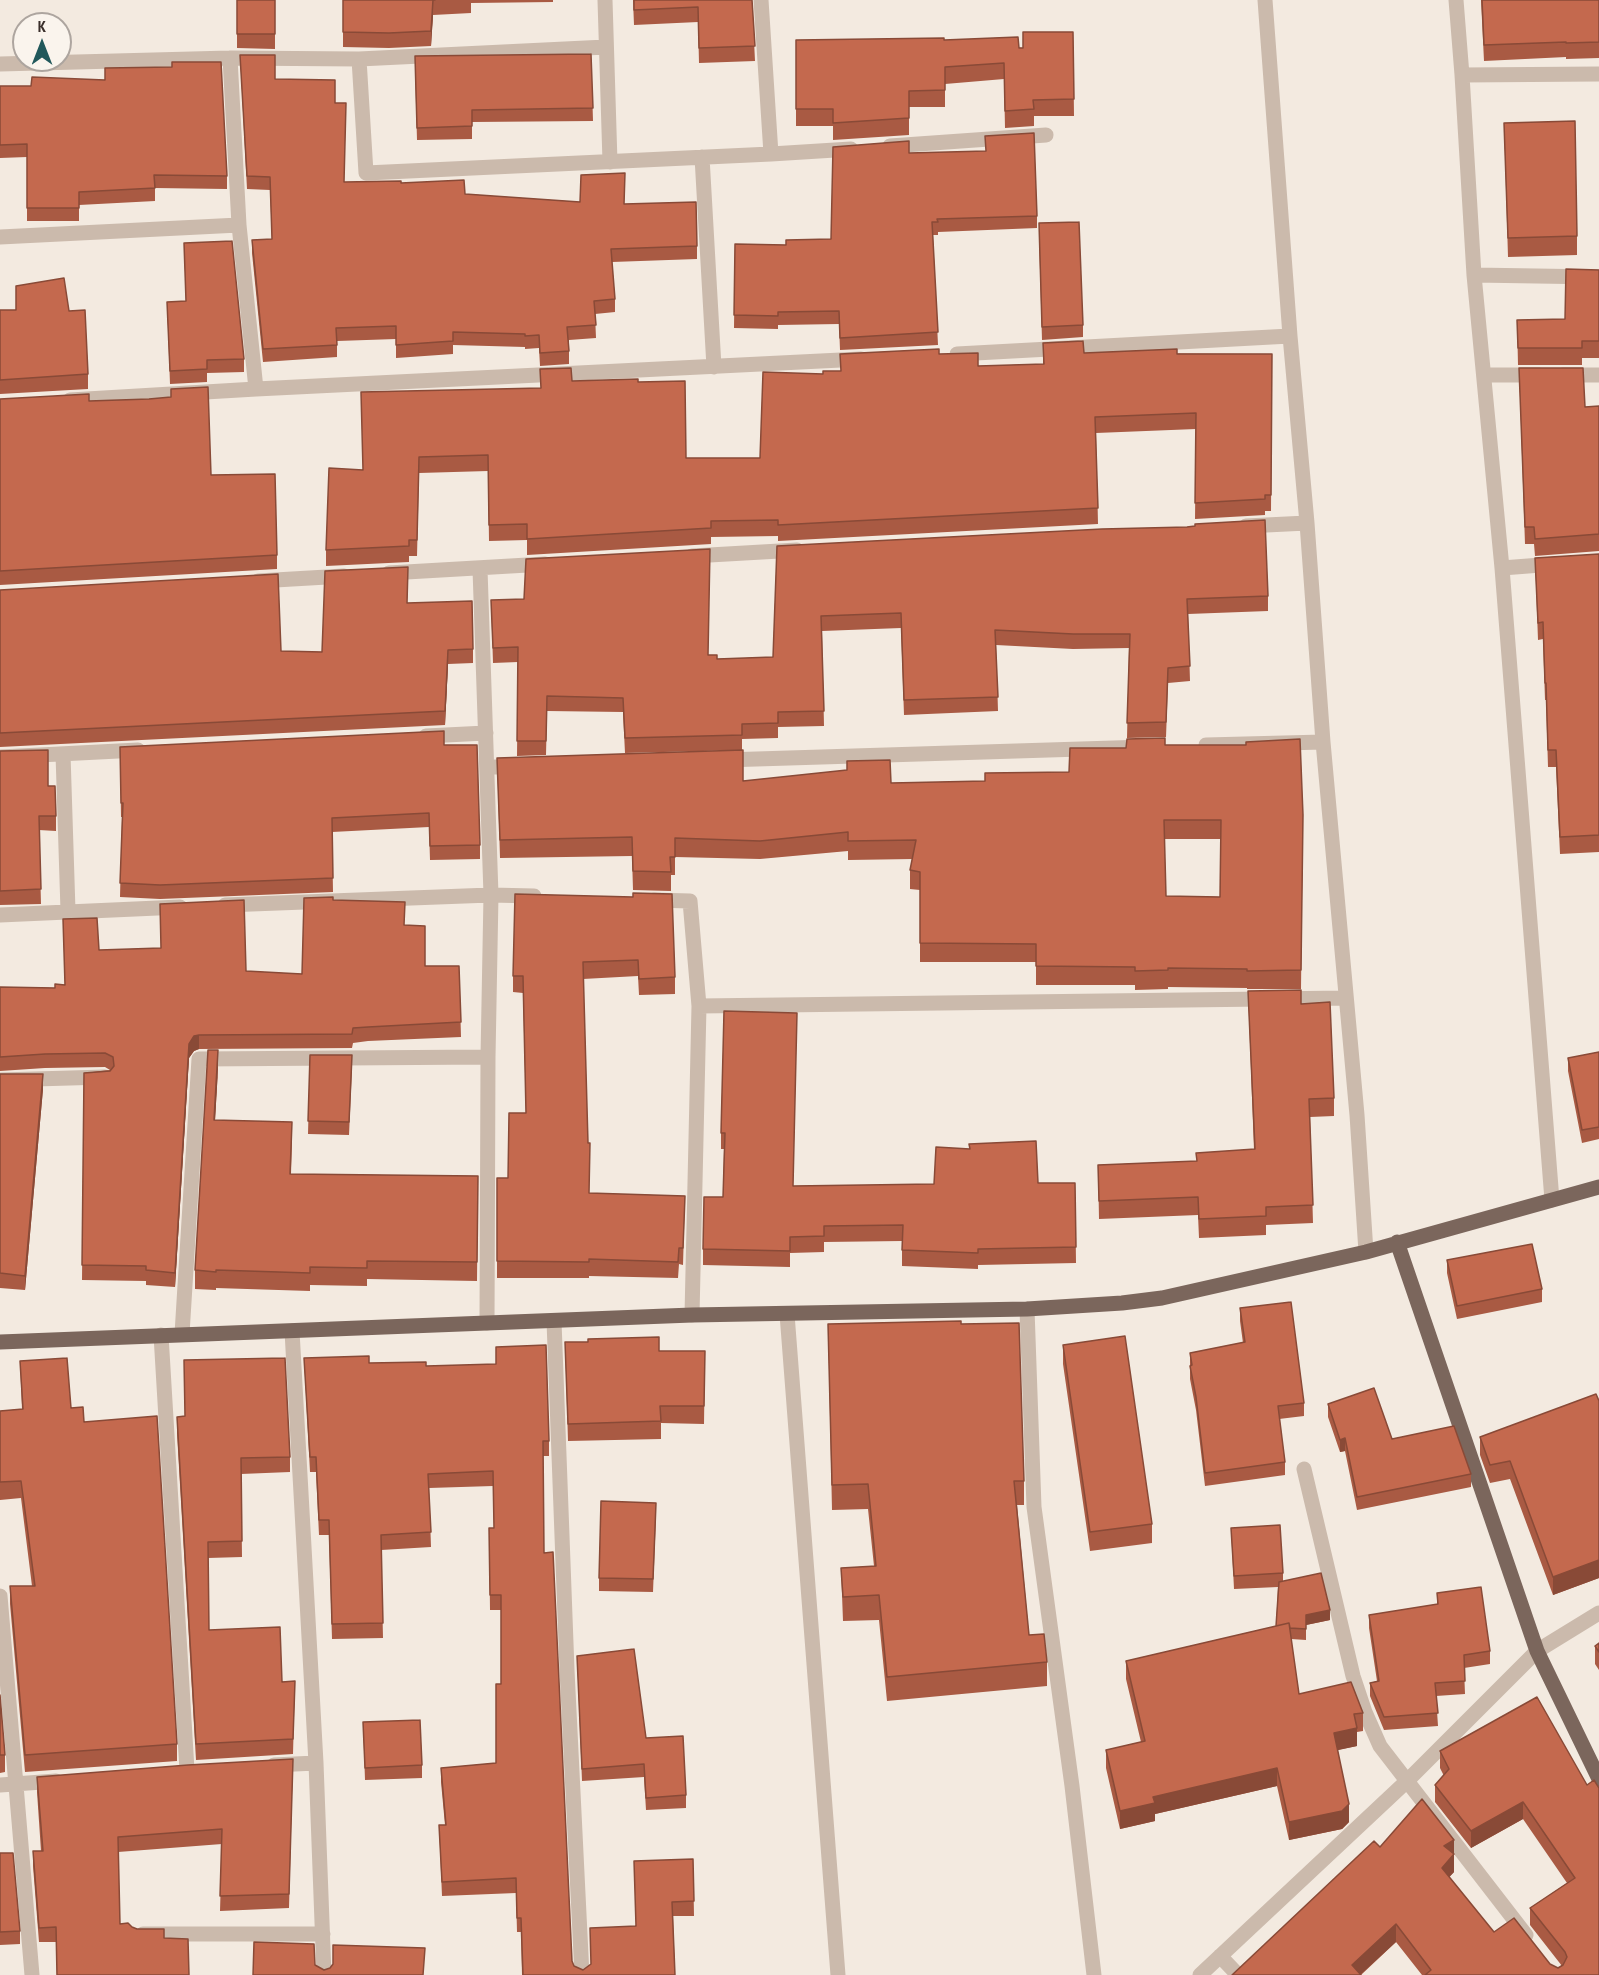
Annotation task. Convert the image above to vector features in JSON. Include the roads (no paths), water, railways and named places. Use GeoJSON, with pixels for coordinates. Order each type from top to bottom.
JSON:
{"type":"FeatureCollection","features":[{"type":"Feature","properties":{"kind":"main road"},"geometry":{"type":"LineString","coordinates":[[0,1342],[692,1315],[1083,1306],[1162,1298],[1366,1252],[1599,1187]]}},
{"type":"Feature","properties":{"kind":"main road"},"geometry":{"type":"LineString","coordinates":[[1397,1242],[1537,1652],[1593,1754],[1599,1779]]}},
{"type":"Feature","properties":{"kind":"street"},"geometry":{"type":"LineString","coordinates":[[605,0],[610,162]]}},
{"type":"Feature","properties":{"kind":"street"},"geometry":{"type":"LineString","coordinates":[[761,0],[771,154]]}},
{"type":"Feature","properties":{"kind":"street"},"geometry":{"type":"LineString","coordinates":[[1265,0],[1290,336],[1323,742],[1357,1115],[1366,1252]]}},
{"type":"Feature","properties":{"kind":"street"},"geometry":{"type":"LineString","coordinates":[[1456,0],[1474,275],[1502,568],[1552,1200]]}},
{"type":"Feature","properties":{"kind":"street"},"geometry":{"type":"LineString","coordinates":[[0,64],[230,58],[359,59],[606,47]]}},
{"type":"Feature","properties":{"kind":"street"},"geometry":{"type":"LineString","coordinates":[[230,58],[239,225],[255,389]]}},
{"type":"Feature","properties":{"kind":"street"},"geometry":{"type":"LineString","coordinates":[[359,59],[366,173],[771,154],[1046,135]]}},
{"type":"Feature","properties":{"kind":"street"},"geometry":{"type":"LineString","coordinates":[[1462,75],[1599,74]]}},
{"type":"Feature","properties":{"kind":"street"},"geometry":{"type":"LineString","coordinates":[[702,157],[714,367]]}},
{"type":"Feature","properties":{"kind":"street"},"geometry":{"type":"LineString","coordinates":[[0,237],[239,225]]}},
{"type":"Feature","properties":{"kind":"street"},"geometry":{"type":"LineString","coordinates":[[1474,275],[1599,277]]}},
{"type":"Feature","properties":{"kind":"street"},"geometry":{"type":"LineString","coordinates":[[937,355],[1290,336]]}},
{"type":"Feature","properties":{"kind":"street"},"geometry":{"type":"LineString","coordinates":[[58,401],[878,358]]}},
{"type":"Feature","properties":{"kind":"street"},"geometry":{"type":"LineString","coordinates":[[1484,375],[1599,375]]}},
{"type":"Feature","properties":{"kind":"street"},"geometry":{"type":"LineString","coordinates":[[1236,527],[1307,523]]}},
{"type":"Feature","properties":{"kind":"street"},"geometry":{"type":"LineString","coordinates":[[675,556],[806,549]]}},
{"type":"Feature","properties":{"kind":"street"},"geometry":{"type":"LineString","coordinates":[[246,581],[560,563]]}},
{"type":"Feature","properties":{"kind":"street"},"geometry":{"type":"LineString","coordinates":[[1502,568],[1566,564]]}},
{"type":"Feature","properties":{"kind":"street"},"geometry":{"type":"LineString","coordinates":[[480,568],[491,895],[487,1323]]}},
{"type":"Feature","properties":{"kind":"street"},"geometry":{"type":"LineString","coordinates":[[415,736],[486,733]]}},
{"type":"Feature","properties":{"kind":"street"},"geometry":{"type":"LineString","coordinates":[[1192,746],[1323,742]]}},
{"type":"Feature","properties":{"kind":"street"},"geometry":{"type":"LineString","coordinates":[[714,760],[1156,747]]}},
{"type":"Feature","properties":{"kind":"street"},"geometry":{"type":"LineString","coordinates":[[0,757],[157,749]]}},
{"type":"Feature","properties":{"kind":"street"},"geometry":{"type":"LineString","coordinates":[[63,754],[68,911]]}},
{"type":"Feature","properties":{"kind":"street"},"geometry":{"type":"LineString","coordinates":[[487,768],[534,766]]}},
{"type":"Feature","properties":{"kind":"street"},"geometry":{"type":"LineString","coordinates":[[0,915],[491,895],[550,897]]}},
{"type":"Feature","properties":{"kind":"street"},"geometry":{"type":"LineString","coordinates":[[643,900],[690,901],[699,1006],[692,1315]]}},
{"type":"Feature","properties":{"kind":"street"},"geometry":{"type":"LineString","coordinates":[[699,1006],[1346,998]]}},
{"type":"Feature","properties":{"kind":"street"},"geometry":{"type":"LineString","coordinates":[[182,1334],[199,1059],[488,1057]]}},
{"type":"Feature","properties":{"kind":"street"},"geometry":{"type":"LineString","coordinates":[[0,1080],[105,1077]]}},
{"type":"Feature","properties":{"kind":"street"},"geometry":{"type":"LineString","coordinates":[[1028,1309],[1034,1507],[1072,1786],[1094,1975]]}},
{"type":"Feature","properties":{"kind":"street"},"geometry":{"type":"LineString","coordinates":[[787,1314],[838,1975]]}},
{"type":"Feature","properties":{"kind":"street"},"geometry":{"type":"LineString","coordinates":[[554,1321],[567,1670],[582,1975]]}},
{"type":"Feature","properties":{"kind":"street"},"geometry":{"type":"LineString","coordinates":[[292,1331],[316,1763],[324,1975]]}},
{"type":"Feature","properties":{"kind":"street"},"geometry":{"type":"LineString","coordinates":[[161,1335],[187,1770]]}},
{"type":"Feature","properties":{"kind":"street"},"geometry":{"type":"LineString","coordinates":[[1304,1469],[1353,1676],[1380,1746],[1536,1947]]}},
{"type":"Feature","properties":{"kind":"street"},"geometry":{"type":"LineString","coordinates":[[0,1596],[7,1785],[32,1975]]}},
{"type":"Feature","properties":{"kind":"street"},"geometry":{"type":"LineString","coordinates":[[1200,1975],[1407,1781],[1537,1652],[1599,1614]]}},
{"type":"Feature","properties":{"kind":"street"},"geometry":{"type":"LineString","coordinates":[[257,1766],[316,1763]]}},
{"type":"Feature","properties":{"kind":"street"},"geometry":{"type":"LineString","coordinates":[[7,1785],[72,1779]]}},
{"type":"Feature","properties":{"kind":"street"},"geometry":{"type":"LineString","coordinates":[[138,1934],[323,1934]]}},
{"type":"Feature","properties":{"kind":"street"},"geometry":{"type":"LineString","coordinates":[[1220,1956],[1238,1975]]}}]}
